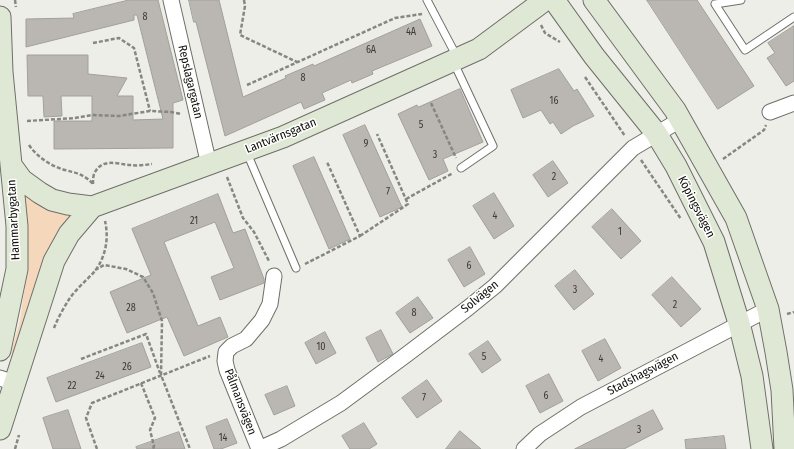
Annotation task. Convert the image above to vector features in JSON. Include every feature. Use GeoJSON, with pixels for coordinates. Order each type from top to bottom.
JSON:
{"type":"FeatureCollection","features":[{"type":"Feature","properties":{"kind":"main road","name":"Lantvärnsgatan"},"geometry":{"type":"LineString","coordinates":[[10,165],[22,180],[52,200],[98,214],[217,170],[246,151],[283,137],[479,49],[545,0]]}},
{"type":"Feature","properties":{"kind":"main road","name":"Köpingsvägen"},"geometry":{"type":"LineString","coordinates":[[554,0],[594,56],[656,133],[676,166],[714,242],[739,323],[752,376],[762,449]]}},
{"type":"Feature","properties":{"kind":"main road"},"geometry":{"type":"LineString","coordinates":[[594,0],[670,104],[736,218],[768,309],[782,390],[785,449]]}},
{"type":"Feature","properties":{"kind":"main road","name":"Hammarbygatan"},"geometry":{"type":"LineString","coordinates":[[0,350],[17,269],[17,226],[1,72],[8,12]]}},
{"type":"Feature","properties":{"kind":"main road"},"geometry":{"type":"LineString","coordinates":[[10,431],[7,381],[54,261],[69,234],[98,214]]}},
{"type":"Feature","properties":{"kind":"street","name":"Repslagargatan"},"geometry":{"type":"LineString","coordinates":[[170,0],[217,170]]}},
{"type":"Feature","properties":{"kind":"street"},"geometry":{"type":"LineString","coordinates":[[770,112],[794,103]]}},
{"type":"Feature","properties":{"kind":"street","name":"Solvägen"},"geometry":{"type":"LineString","coordinates":[[259,449],[281,439],[341,403],[462,313],[495,286],[633,148],[680,120]]}},
{"type":"Feature","properties":{"kind":"street","name":"Pålmansvägen"},"geometry":{"type":"LineString","coordinates":[[259,449],[227,370],[225,361],[226,352],[232,346],[246,339],[262,320],[270,304],[274,276]]}},
{"type":"Feature","properties":{"kind":"street","name":"Stadshagsvägen"},"geometry":{"type":"LineString","coordinates":[[524,449],[540,434],[581,407],[768,309]]}},
{"type":"Feature","properties":{"kind":"lane"},"geometry":{"type":"LineString","coordinates":[[427,0],[434,12],[493,146],[461,168]]}},
{"type":"Feature","properties":{"kind":"lane"},"geometry":{"type":"LineString","coordinates":[[741,0],[715,4],[745,50],[794,17]]}},
{"type":"Feature","properties":{"kind":"lane"},"geometry":{"type":"LineString","coordinates":[[246,151],[296,268]]}},
{"type":"Feature","properties":{"kind":"path"},"geometry":{"type":"LineString","coordinates":[[8,12],[15,0]]}},
{"type":"Feature","properties":{"kind":"path"},"geometry":{"type":"LineString","coordinates":[[244,0],[246,6],[240,35],[297,62]]}},
{"type":"Feature","properties":{"kind":"path"},"geometry":{"type":"LineString","coordinates":[[247,85],[395,18],[434,12]]}},
{"type":"Feature","properties":{"kind":"path"},"geometry":{"type":"LineString","coordinates":[[545,34],[556,39],[562,44]]}},
{"type":"Feature","properties":{"kind":"path"},"geometry":{"type":"LineString","coordinates":[[93,43],[119,38],[134,48],[150,111]]}},
{"type":"Feature","properties":{"kind":"path"},"geometry":{"type":"LineString","coordinates":[[582,72],[684,225]]}},
{"type":"Feature","properties":{"kind":"path"},"geometry":{"type":"LineString","coordinates":[[406,199],[461,168],[431,102]]}},
{"type":"Feature","properties":{"kind":"path"},"geometry":{"type":"LineString","coordinates":[[27,121],[74,118],[92,115],[119,116],[150,111],[171,112],[183,115]]}},
{"type":"Feature","properties":{"kind":"path"},"geometry":{"type":"LineString","coordinates":[[718,163],[764,130],[770,112]]}},
{"type":"Feature","properties":{"kind":"path"},"geometry":{"type":"LineString","coordinates":[[296,268],[360,236],[408,204],[377,134]]}},
{"type":"Feature","properties":{"kind":"path"},"geometry":{"type":"LineString","coordinates":[[26,139],[34,152],[42,158],[58,167],[81,174],[93,184],[95,171],[105,163],[111,162],[130,165],[156,163]]}},
{"type":"Feature","properties":{"kind":"path"},"geometry":{"type":"LineString","coordinates":[[328,162],[360,236]]}},
{"type":"Feature","properties":{"kind":"path"},"geometry":{"type":"LineString","coordinates":[[217,170],[243,218],[254,232],[264,249],[274,276]]}},
{"type":"Feature","properties":{"kind":"path"},"geometry":{"type":"LineString","coordinates":[[52,330],[70,298],[100,262],[107,242],[107,231],[98,214]]}},
{"type":"Feature","properties":{"kind":"path"},"geometry":{"type":"LineString","coordinates":[[94,271],[104,265],[126,270],[143,277],[153,293],[162,321],[161,375]]}},
{"type":"Feature","properties":{"kind":"path"},"geometry":{"type":"LineString","coordinates":[[81,359],[146,334],[190,449]]}},
{"type":"Feature","properties":{"kind":"path"},"geometry":{"type":"LineString","coordinates":[[97,449],[86,418],[92,403],[207,357],[226,352]]}},
{"type":"Feature","properties":{"kind":"path"},"geometry":{"type":"LineString","coordinates":[[141,383],[155,418],[150,430],[154,446],[153,449]]}},
{"type":"Feature","properties":{"kind":"path"},"geometry":{"type":"LineString","coordinates":[[10,431],[15,449]]}},
{"type":"Feature","properties":{"kind":"shaded area"},"geometry":{"type":"Polygon","coordinates":[[[25,193],[80,215],[11,360],[12,349],[20,321],[25,286],[28,237],[25,193]]]}},
{"type":"Feature","properties":{"kind":"building"},"geometry":{"type":"Polygon","coordinates":[[[129,0],[158,0],[183,100],[173,103],[173,148],[54,149],[54,121],[92,121],[92,96],[61,96],[62,116],[44,117],[43,96],[28,96],[27,55],[88,55],[88,74],[127,78],[117,96],[133,96],[133,120],[163,119],[137,15],[134,15],[134,20],[26,47],[26,19],[74,18],[73,14],[129,0]]]}},
{"type":"Feature","properties":{"kind":"building"},"geometry":{"type":"Polygon","coordinates":[[[189,0],[219,0],[243,97],[286,78],[285,76],[313,64],[314,66],[420,19],[432,46],[372,71],[373,74],[352,83],[351,80],[322,93],[325,100],[304,109],[301,102],[225,136],[189,0]]]}},
{"type":"Feature","properties":{"kind":"building"},"geometry":{"type":"Polygon","coordinates":[[[647,0],[697,0],[754,86],[718,109],[647,0]]]}},
{"type":"Feature","properties":{"kind":"building"},"geometry":{"type":"Polygon","coordinates":[[[794,26],[794,81],[786,86],[767,58],[775,53],[768,43],[794,26]]]}},
{"type":"Feature","properties":{"kind":"building"},"geometry":{"type":"Polygon","coordinates":[[[559,69],[574,91],[577,89],[594,116],[573,126],[561,134],[553,122],[550,124],[541,110],[523,118],[511,90],[559,69]]]}},
{"type":"Feature","properties":{"kind":"building"},"geometry":{"type":"Polygon","coordinates":[[[460,89],[483,142],[443,159],[448,171],[429,180],[398,114],[417,105],[418,107],[460,89]]]}},
{"type":"Feature","properties":{"kind":"building"},"geometry":{"type":"Polygon","coordinates":[[[365,125],[402,207],[380,217],[343,135],[365,125]]]}},
{"type":"Feature","properties":{"kind":"building"},"geometry":{"type":"Polygon","coordinates":[[[314,157],[350,239],[329,249],[293,166],[314,157]]]}},
{"type":"Feature","properties":{"kind":"building"},"geometry":{"type":"Polygon","coordinates":[[[553,161],[568,183],[548,197],[533,175],[553,161]]]}},
{"type":"Feature","properties":{"kind":"building"},"geometry":{"type":"Polygon","coordinates":[[[494,193],[514,226],[494,239],[473,206],[494,193]]]}},
{"type":"Feature","properties":{"kind":"building"},"geometry":{"type":"Polygon","coordinates":[[[218,194],[233,233],[245,229],[264,279],[264,283],[220,300],[211,277],[234,268],[215,222],[164,242],[198,326],[220,317],[228,337],[184,356],[167,317],[127,333],[110,292],[151,275],[132,229],[218,194]]]}},
{"type":"Feature","properties":{"kind":"building"},"geometry":{"type":"Polygon","coordinates":[[[612,209],[641,241],[621,259],[592,227],[612,209]]]}},
{"type":"Feature","properties":{"kind":"building"},"geometry":{"type":"Polygon","coordinates":[[[470,247],[485,274],[464,287],[448,260],[470,247]]]}},
{"type":"Feature","properties":{"kind":"building"},"geometry":{"type":"Polygon","coordinates":[[[575,270],[594,294],[574,310],[555,286],[575,270]]]}},
{"type":"Feature","properties":{"kind":"building"},"geometry":{"type":"Polygon","coordinates":[[[672,277],[701,309],[681,327],[652,295],[672,277]]]}},
{"type":"Feature","properties":{"kind":"building"},"geometry":{"type":"Polygon","coordinates":[[[418,297],[433,318],[410,333],[396,313],[418,297]]]}},
{"type":"Feature","properties":{"kind":"building"},"geometry":{"type":"Polygon","coordinates":[[[381,330],[393,354],[378,362],[366,338],[381,330]]]}},
{"type":"Feature","properties":{"kind":"building"},"geometry":{"type":"Polygon","coordinates":[[[325,332],[336,353],[316,364],[305,343],[325,332]]]}},
{"type":"Feature","properties":{"kind":"building"},"geometry":{"type":"Polygon","coordinates":[[[605,339],[621,368],[598,381],[582,351],[605,339]]]}},
{"type":"Feature","properties":{"kind":"building"},"geometry":{"type":"Polygon","coordinates":[[[488,341],[501,360],[482,373],[469,354],[488,341]]]}},
{"type":"Feature","properties":{"kind":"building"},"geometry":{"type":"Polygon","coordinates":[[[142,343],[151,367],[56,402],[47,378],[142,343]]]}},
{"type":"Feature","properties":{"kind":"building"},"geometry":{"type":"Polygon","coordinates":[[[549,374],[563,401],[540,413],[526,386],[549,374]]]}},
{"type":"Feature","properties":{"kind":"building"},"geometry":{"type":"Polygon","coordinates":[[[427,380],[442,401],[417,418],[402,398],[427,380]]]}},
{"type":"Feature","properties":{"kind":"building"},"geometry":{"type":"Polygon","coordinates":[[[287,386],[295,406],[274,415],[265,395],[287,386]]]}},
{"type":"Feature","properties":{"kind":"building"},"geometry":{"type":"Polygon","coordinates":[[[68,410],[81,449],[53,449],[43,418],[68,410]]]}},
{"type":"Feature","properties":{"kind":"building"},"geometry":{"type":"Polygon","coordinates":[[[653,410],[663,429],[624,449],[575,449],[653,410]]]}},
{"type":"Feature","properties":{"kind":"building"},"geometry":{"type":"Polygon","coordinates":[[[227,419],[237,443],[221,449],[214,449],[206,427],[227,419]]]}},
{"type":"Feature","properties":{"kind":"building"},"geometry":{"type":"Polygon","coordinates":[[[364,423],[377,444],[369,449],[350,449],[342,436],[364,423]]]}},
{"type":"Feature","properties":{"kind":"building"},"geometry":{"type":"Polygon","coordinates":[[[460,431],[481,449],[446,449],[460,431]]]}},
{"type":"Feature","properties":{"kind":"building"},"geometry":{"type":"Polygon","coordinates":[[[179,432],[185,449],[137,449],[136,447],[179,432]]]}},
{"type":"Feature","properties":{"kind":"building"},"geometry":{"type":"Polygon","coordinates":[[[724,436],[726,449],[686,449],[685,440],[724,436]]]}}]}
